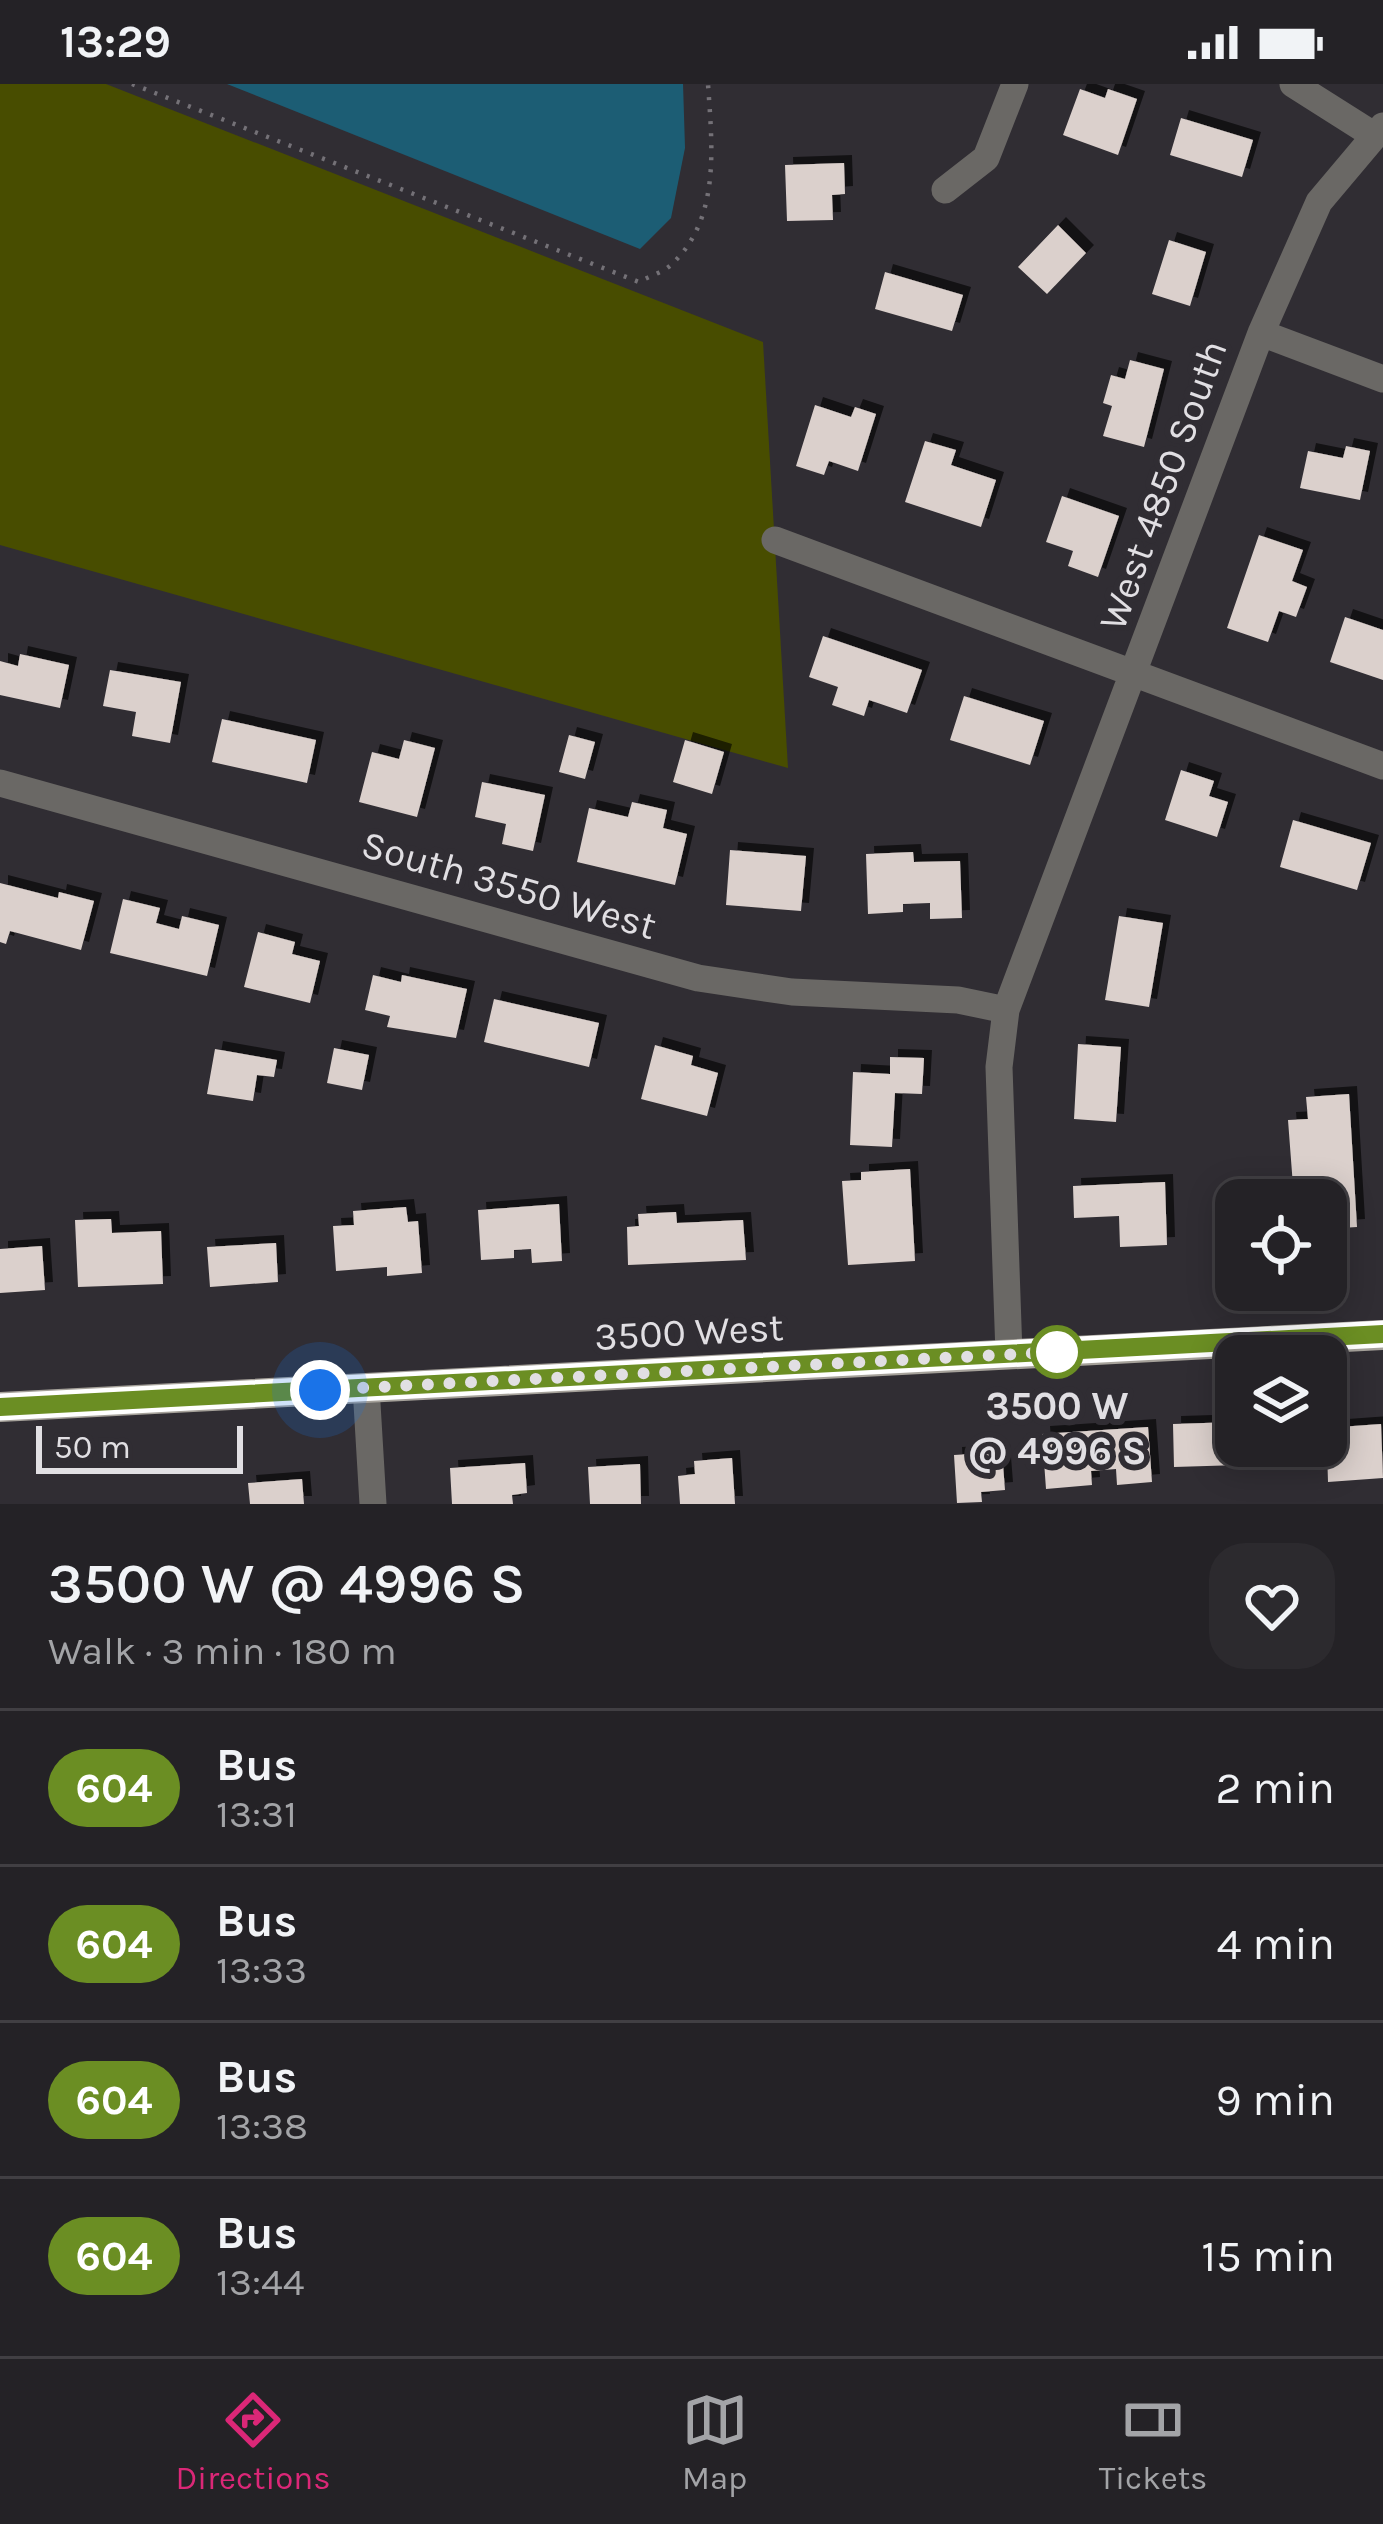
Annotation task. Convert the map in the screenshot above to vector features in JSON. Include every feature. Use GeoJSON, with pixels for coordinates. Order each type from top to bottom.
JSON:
{"type":"FeatureCollection","features":[{"type":"Feature","properties":{"kind":"main road","name":"3500 West"},"geometry":{"type":"LineString","coordinates":[[0,1407],[1383,1334]]}},
{"type":"Feature","properties":{"kind":"street"},"geometry":{"type":"LineString","coordinates":[[945,190],[986,158],[1016,84]]}},
{"type":"Feature","properties":{"kind":"street"},"geometry":{"type":"LineString","coordinates":[[1293,84],[1379,131]]}},
{"type":"Feature","properties":{"kind":"street","name":"West 4850 South"},"geometry":{"type":"LineString","coordinates":[[1010,1354],[999,1067],[1006,1010],[1261,333],[1319,202],[1379,131]]}},
{"type":"Feature","properties":{"kind":"street"},"geometry":{"type":"LineString","coordinates":[[1261,333],[1383,379]]}},
{"type":"Feature","properties":{"kind":"street"},"geometry":{"type":"LineString","coordinates":[[775,541],[1383,766]]}},
{"type":"Feature","properties":{"kind":"street","name":"South 3550 West"},"geometry":{"type":"LineString","coordinates":[[0,784],[698,978],[792,992],[958,1000],[1006,1010]]}},
{"type":"Feature","properties":{"kind":"street"},"geometry":{"type":"LineString","coordinates":[[366,1388],[373,1504]]}},
{"type":"Feature","properties":{"kind":"path"},"geometry":{"type":"LineString","coordinates":[[132,84],[639,282],[671,265],[701,225],[712,155],[708,84]]}},
{"type":"Feature","properties":{"kind":"shaded area"},"geometry":{"type":"Polygon","coordinates":[[[0,84],[106,84],[763,342],[788,768],[0,545],[0,84]]]}},
{"type":"Feature","properties":{"kind":"water"},"geometry":{"type":"Polygon","coordinates":[[[227,84],[683,84],[685,148],[671,218],[640,249],[227,84]]]}},
{"type":"Feature","properties":{"kind":"building"},"geometry":{"type":"Polygon","coordinates":[[[1080,89],[1105,98],[1108,89],[1137,99],[1118,155],[1063,135],[1080,89]]]}},
{"type":"Feature","properties":{"kind":"building"},"geometry":{"type":"Polygon","coordinates":[[[1181,118],[1253,140],[1242,177],[1170,155],[1181,118]]]}},
{"type":"Feature","properties":{"kind":"building"},"geometry":{"type":"Polygon","coordinates":[[[844,163],[845,194],[832,195],[833,220],[787,221],[785,165],[844,163]]]}},
{"type":"Feature","properties":{"kind":"building"},"geometry":{"type":"Polygon","coordinates":[[[1058,225],[1086,253],[1047,294],[1018,267],[1058,225]]]}},
{"type":"Feature","properties":{"kind":"building"},"geometry":{"type":"Polygon","coordinates":[[[1169,240],[1206,252],[1190,306],[1152,294],[1169,240]]]}},
{"type":"Feature","properties":{"kind":"building"},"geometry":{"type":"Polygon","coordinates":[[[885,272],[963,295],[952,331],[875,309],[885,272]]]}},
{"type":"Feature","properties":{"kind":"building"},"geometry":{"type":"Polygon","coordinates":[[[1130,360],[1164,369],[1144,447],[1103,436],[1112,406],[1103,403],[1111,375],[1125,379],[1130,360]]]}},
{"type":"Feature","properties":{"kind":"building"},"geometry":{"type":"Polygon","coordinates":[[[815,405],[851,417],[855,407],[876,414],[858,471],[829,461],[824,475],[796,466],[815,405]]]}},
{"type":"Feature","properties":{"kind":"building"},"geometry":{"type":"Polygon","coordinates":[[[925,441],[956,450],[951,465],[996,480],[981,527],[905,502],[925,441]]]}},
{"type":"Feature","properties":{"kind":"building"},"geometry":{"type":"Polygon","coordinates":[[[1346,446],[1370,451],[1360,500],[1300,488],[1308,451],[1343,458],[1346,446]]]}},
{"type":"Feature","properties":{"kind":"building"},"geometry":{"type":"Polygon","coordinates":[[[1062,496],[1119,516],[1098,577],[1068,566],[1073,551],[1046,542],[1062,496]]]}},
{"type":"Feature","properties":{"kind":"building"},"geometry":{"type":"Polygon","coordinates":[[[1259,535],[1303,550],[1292,581],[1307,587],[1296,617],[1279,611],[1268,642],[1227,628],[1259,535]]]}},
{"type":"Feature","properties":{"kind":"building"},"geometry":{"type":"Polygon","coordinates":[[[1345,617],[1383,630],[1383,680],[1330,662],[1345,617]]]}},
{"type":"Feature","properties":{"kind":"building"},"geometry":{"type":"Polygon","coordinates":[[[823,636],[922,670],[907,713],[869,700],[864,716],[832,705],[838,687],[809,677],[823,636]]]}},
{"type":"Feature","properties":{"kind":"building"},"geometry":{"type":"Polygon","coordinates":[[[20,654],[69,665],[60,708],[0,695],[0,661],[18,666],[20,654]]]}},
{"type":"Feature","properties":{"kind":"building"},"geometry":{"type":"Polygon","coordinates":[[[110,670],[181,682],[170,743],[132,736],[136,712],[103,706],[110,670]]]}},
{"type":"Feature","properties":{"kind":"building"},"geometry":{"type":"Polygon","coordinates":[[[964,696],[1044,721],[1030,765],[950,740],[964,696]]]}},
{"type":"Feature","properties":{"kind":"building"},"geometry":{"type":"Polygon","coordinates":[[[222,719],[316,740],[307,783],[212,762],[222,719]]]}},
{"type":"Feature","properties":{"kind":"building"},"geometry":{"type":"Polygon","coordinates":[[[569,735],[595,742],[585,779],[559,772],[569,735]]]}},
{"type":"Feature","properties":{"kind":"building"},"geometry":{"type":"Polygon","coordinates":[[[404,740],[435,748],[417,817],[359,802],[372,752],[399,759],[404,740]]]}},
{"type":"Feature","properties":{"kind":"building"},"geometry":{"type":"Polygon","coordinates":[[[685,740],[724,752],[712,794],[673,782],[685,740]]]}},
{"type":"Feature","properties":{"kind":"building"},"geometry":{"type":"Polygon","coordinates":[[[1181,770],[1214,781],[1209,796],[1228,802],[1217,837],[1165,820],[1181,770]]]}},
{"type":"Feature","properties":{"kind":"building"},"geometry":{"type":"Polygon","coordinates":[[[482,782],[545,795],[533,851],[502,844],[506,824],[475,817],[482,782]]]}},
{"type":"Feature","properties":{"kind":"building"},"geometry":{"type":"Polygon","coordinates":[[[632,802],[667,810],[663,828],[687,834],[675,885],[577,862],[589,808],[628,817],[632,802]]]}},
{"type":"Feature","properties":{"kind":"building"},"geometry":{"type":"Polygon","coordinates":[[[1293,820],[1371,843],[1357,890],[1280,867],[1293,820]]]}},
{"type":"Feature","properties":{"kind":"building"},"geometry":{"type":"Polygon","coordinates":[[[730,850],[806,856],[801,911],[726,905],[730,850]]]}},
{"type":"Feature","properties":{"kind":"building"},"geometry":{"type":"Polygon","coordinates":[[[913,852],[914,862],[960,861],[962,918],[930,919],[930,903],[903,904],[903,912],[868,914],[866,854],[913,852]]]}},
{"type":"Feature","properties":{"kind":"building"},"geometry":{"type":"Polygon","coordinates":[[[0,883],[58,898],[59,892],[94,901],[81,950],[10,931],[6,944],[0,942],[0,883]]]}},
{"type":"Feature","properties":{"kind":"building"},"geometry":{"type":"Polygon","coordinates":[[[123,899],[160,908],[156,923],[179,929],[182,916],[219,925],[207,976],[110,953],[123,899]]]}},
{"type":"Feature","properties":{"kind":"building"},"geometry":{"type":"Polygon","coordinates":[[[1119,916],[1163,923],[1149,1007],[1105,1000],[1119,916]]]}},
{"type":"Feature","properties":{"kind":"building"},"geometry":{"type":"Polygon","coordinates":[[[258,932],[295,942],[292,954],[320,961],[310,1003],[244,987],[258,932]]]}},
{"type":"Feature","properties":{"kind":"building"},"geometry":{"type":"Polygon","coordinates":[[[373,975],[401,982],[402,975],[467,989],[456,1038],[387,1027],[390,1016],[365,1010],[373,975]]]}},
{"type":"Feature","properties":{"kind":"building"},"geometry":{"type":"Polygon","coordinates":[[[494,999],[599,1023],[589,1067],[484,1042],[494,999]]]}},
{"type":"Feature","properties":{"kind":"building"},"geometry":{"type":"Polygon","coordinates":[[[1078,1044],[1121,1047],[1116,1122],[1074,1119],[1078,1044]]]}},
{"type":"Feature","properties":{"kind":"building"},"geometry":{"type":"Polygon","coordinates":[[[655,1045],[693,1056],[691,1065],[718,1073],[707,1116],[641,1099],[655,1045]]]}},
{"type":"Feature","properties":{"kind":"building"},"geometry":{"type":"Polygon","coordinates":[[[334,1048],[369,1055],[362,1090],[327,1083],[334,1048]]]}},
{"type":"Feature","properties":{"kind":"building"},"geometry":{"type":"Polygon","coordinates":[[[215,1049],[277,1060],[274,1077],[257,1075],[253,1101],[207,1094],[215,1049]]]}},
{"type":"Feature","properties":{"kind":"building"},"geometry":{"type":"Polygon","coordinates":[[[890,1057],[924,1058],[922,1094],[895,1093],[892,1147],[850,1145],[853,1072],[890,1074],[890,1057]]]}},
{"type":"Feature","properties":{"kind":"building"},"geometry":{"type":"Polygon","coordinates":[[[1349,1094],[1357,1227],[1347,1228],[1347,1179],[1292,1179],[1288,1120],[1308,1119],[1306,1097],[1349,1094]]]}},
{"type":"Feature","properties":{"kind":"building"},"geometry":{"type":"Polygon","coordinates":[[[910,1169],[915,1261],[848,1265],[842,1181],[861,1180],[861,1172],[910,1169]]]}},
{"type":"Feature","properties":{"kind":"building"},"geometry":{"type":"Polygon","coordinates":[[[1165,1182],[1167,1245],[1120,1247],[1119,1216],[1074,1218],[1073,1186],[1165,1182]]]}},
{"type":"Feature","properties":{"kind":"building"},"geometry":{"type":"Polygon","coordinates":[[[559,1204],[562,1261],[532,1263],[531,1249],[514,1250],[514,1258],[481,1260],[478,1210],[559,1204]]]}},
{"type":"Feature","properties":{"kind":"building"},"geometry":{"type":"Polygon","coordinates":[[[406,1207],[408,1222],[418,1221],[422,1273],[387,1276],[387,1267],[336,1271],[333,1226],[354,1225],[353,1211],[406,1207]]]}},
{"type":"Feature","properties":{"kind":"building"},"geometry":{"type":"Polygon","coordinates":[[[676,1212],[677,1223],[743,1220],[746,1260],[628,1265],[627,1227],[639,1226],[638,1214],[676,1212]]]}},
{"type":"Feature","properties":{"kind":"building"},"geometry":{"type":"Polygon","coordinates":[[[111,1219],[112,1233],[161,1231],[163,1284],[78,1287],[75,1220],[111,1219]]]}},
{"type":"Feature","properties":{"kind":"building"},"geometry":{"type":"Polygon","coordinates":[[[276,1243],[278,1282],[210,1287],[207,1247],[276,1243]]]}},
{"type":"Feature","properties":{"kind":"building"},"geometry":{"type":"Polygon","coordinates":[[[42,1246],[45,1290],[0,1293],[0,1249],[42,1246]]]}},
{"type":"Feature","properties":{"kind":"building"},"geometry":{"type":"Polygon","coordinates":[[[1215,1423],[1215,1466],[1174,1467],[1173,1424],[1215,1423]]]}},
{"type":"Feature","properties":{"kind":"building"},"geometry":{"type":"Polygon","coordinates":[[[1381,1424],[1383,1478],[1328,1482],[1328,1467],[1347,1467],[1347,1426],[1381,1424]]]}},
{"type":"Feature","properties":{"kind":"building"},"geometry":{"type":"Polygon","coordinates":[[[1148,1427],[1152,1482],[1117,1485],[1116,1469],[1091,1471],[1092,1485],[1046,1489],[1042,1434],[1148,1427]]]}},
{"type":"Feature","properties":{"kind":"building"},"geometry":{"type":"Polygon","coordinates":[[[1002,1452],[1005,1490],[981,1492],[982,1502],[957,1503],[954,1455],[1002,1452]]]}},
{"type":"Feature","properties":{"kind":"building"},"geometry":{"type":"Polygon","coordinates":[[[732,1458],[735,1504],[680,1504],[678,1476],[695,1474],[694,1461],[732,1458]]]}},
{"type":"Feature","properties":{"kind":"building"},"geometry":{"type":"Polygon","coordinates":[[[525,1463],[527,1493],[512,1495],[513,1504],[452,1504],[450,1468],[525,1463]]]}},
{"type":"Feature","properties":{"kind":"building"},"geometry":{"type":"Polygon","coordinates":[[[640,1464],[641,1504],[590,1504],[588,1467],[640,1464]]]}},
{"type":"Feature","properties":{"kind":"building"},"geometry":{"type":"Polygon","coordinates":[[[302,1479],[304,1504],[250,1504],[248,1483],[302,1479]]]}},
{"type":"Feature","properties":{"kind":"bus line","name":"604"},"geometry":{"type":"LineString","coordinates":[[0,1407],[1383,1334]]}},
{"type":"Feature","properties":{"kind":"place","name":"3500 W @ 4996 S"},"geometry":{"type":"Point","coordinates":[1057,1352]}},
{"type":"Feature","properties":{"kind":"route"},"geometry":{"type":"LineString","coordinates":[[320,1390],[1057,1352]]}}]}
